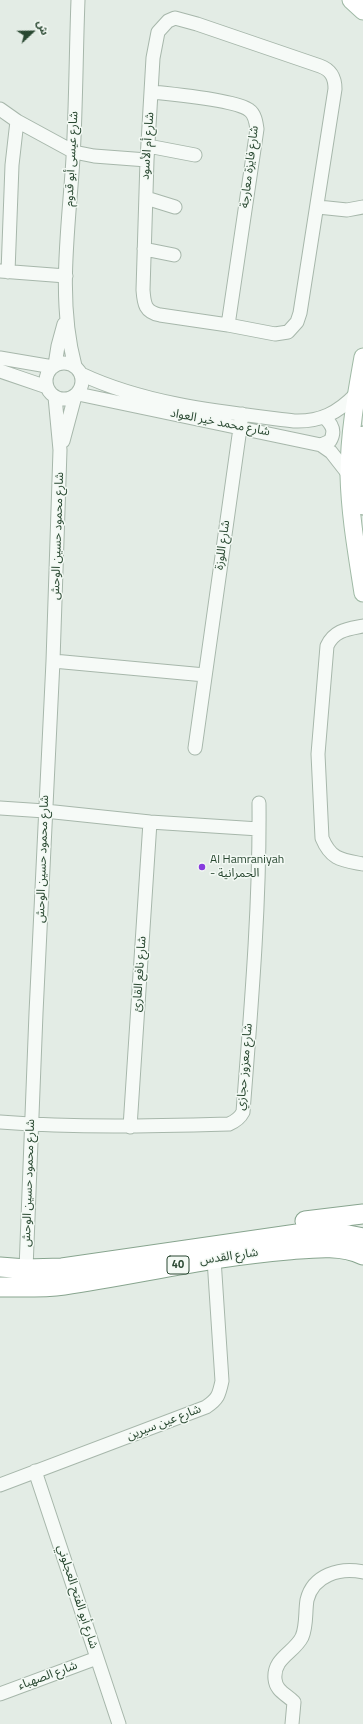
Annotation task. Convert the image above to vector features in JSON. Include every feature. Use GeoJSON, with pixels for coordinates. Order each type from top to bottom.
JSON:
{"type":"FeatureCollection","features":[{"type":"Feature","properties":{"kind":"highway"},"geometry":{"type":"LineString","coordinates":[[363,436],[363,505]]}},
{"type":"Feature","properties":{"kind":"highway"},"geometry":{"type":"LineString","coordinates":[[74,1266],[90,1255],[104,1250],[319,1219],[359,1217]]}},
{"type":"Feature","properties":{"kind":"highway","name":"شارع القدس"},"geometry":{"type":"LineString","coordinates":[[0,1267],[62,1268],[304,1233],[328,1231],[362,1249]]}},
{"type":"Feature","properties":{"kind":"highway","name":"شارع القدس"},"geometry":{"type":"LineString","coordinates":[[0,1287],[62,1285],[214,1259],[266,1252],[314,1248],[362,1249]]}},
{"type":"Feature","properties":{"kind":"main road"},"geometry":{"type":"LineString","coordinates":[[352,0],[363,11]]}},
{"type":"Feature","properties":{"kind":"main road"},"geometry":{"type":"LineString","coordinates":[[363,357],[356,394],[351,434],[349,475],[352,516],[363,593]]}},
{"type":"Feature","properties":{"kind":"street","name":"شارع عيسى أبو قدوم"},"geometry":{"type":"LineString","coordinates":[[78,0],[74,152],[66,276],[66,318],[70,348],[78,370]]}},
{"type":"Feature","properties":{"kind":"street","name":"شارع أم الأسود"},"geometry":{"type":"LineString","coordinates":[[175,18],[197,24],[326,68],[334,78],[335,89],[318,207],[300,313],[294,326],[288,332],[275,334],[228,325],[160,315],[149,311],[144,304],[143,290],[148,146],[153,58],[158,32],[168,21],[175,18]]}},
{"type":"Feature","properties":{"kind":"street","name":"شارع فايزة معارجة"},"geometry":{"type":"LineString","coordinates":[[152,92],[234,103],[250,110],[256,121],[228,325]]}},
{"type":"Feature","properties":{"kind":"street"},"geometry":{"type":"LineString","coordinates":[[0,109],[17,121],[74,152],[94,156],[147,160]]}},
{"type":"Feature","properties":{"kind":"street"},"geometry":{"type":"LineString","coordinates":[[17,121],[12,165],[4,272],[66,276]]}},
{"type":"Feature","properties":{"kind":"street"},"geometry":{"type":"LineString","coordinates":[[148,146],[195,155]]}},
{"type":"Feature","properties":{"kind":"street"},"geometry":{"type":"LineString","coordinates":[[146,198],[175,207]]}},
{"type":"Feature","properties":{"kind":"street"},"geometry":{"type":"LineString","coordinates":[[318,207],[347,210],[363,208]]}},
{"type":"Feature","properties":{"kind":"street"},"geometry":{"type":"LineString","coordinates":[[347,210],[363,219]]}},
{"type":"Feature","properties":{"kind":"street"},"geometry":{"type":"LineString","coordinates":[[144,249],[174,255]]}},
{"type":"Feature","properties":{"kind":"street","name":"شارع عيسى أبو قدوم"},"geometry":{"type":"LineString","coordinates":[[54,366],[66,318]]}},
{"type":"Feature","properties":{"kind":"street"},"geometry":{"type":"LineString","coordinates":[[0,358],[54,366]]}},
{"type":"Feature","properties":{"kind":"street"},"geometry":{"type":"LineString","coordinates":[[62,363],[78,370],[82,384],[77,395],[66,400],[55,397],[50,393],[46,380],[48,372],[54,366],[62,363]]}},
{"type":"Feature","properties":{"kind":"street","name":"شارع محمد خير العواد"},"geometry":{"type":"LineString","coordinates":[[78,370],[98,382],[194,407],[321,445],[331,452],[349,475]]}},
{"type":"Feature","properties":{"kind":"street"},"geometry":{"type":"LineString","coordinates":[[0,371],[47,387]]}},
{"type":"Feature","properties":{"kind":"street","name":"شارع محمد خير العواد"},"geometry":{"type":"LineString","coordinates":[[77,395],[241,421],[305,421],[324,417],[343,408],[356,394]]}},
{"type":"Feature","properties":{"kind":"street","name":"شارع محمود حسين الوحش"},"geometry":{"type":"LineString","coordinates":[[60,450],[77,395]]}},
{"type":"Feature","properties":{"kind":"street","name":"شارع محمود حسين الوحش"},"geometry":{"type":"LineString","coordinates":[[26,1268],[31,1124],[53,661],[60,450],[55,397]]}},
{"type":"Feature","properties":{"kind":"street"},"geometry":{"type":"LineString","coordinates":[[321,445],[330,441],[333,433],[331,423],[324,417]]}},
{"type":"Feature","properties":{"kind":"street","name":"شارع اللوزة"},"geometry":{"type":"LineString","coordinates":[[195,748],[241,421]]}},
{"type":"Feature","properties":{"kind":"street"},"geometry":{"type":"LineString","coordinates":[[363,626],[339,632],[330,639],[327,646],[318,754],[322,838],[326,848],[333,856],[341,860],[363,864]]}},
{"type":"Feature","properties":{"kind":"street"},"geometry":{"type":"LineString","coordinates":[[53,661],[205,675]]}},
{"type":"Feature","properties":{"kind":"street","name":"شارع معزوز حجازي"},"geometry":{"type":"LineString","coordinates":[[0,1122],[130,1127],[229,1124],[236,1122],[243,1112],[251,1010],[259,802]]}},
{"type":"Feature","properties":{"kind":"street"},"geometry":{"type":"LineString","coordinates":[[0,808],[150,822],[259,830]]}},
{"type":"Feature","properties":{"kind":"street","name":"شارع نافع القارئ"},"geometry":{"type":"LineString","coordinates":[[130,1127],[150,822]]}},
{"type":"Feature","properties":{"kind":"street","name":"شارع عين سيرين"},"geometry":{"type":"LineString","coordinates":[[0,1486],[35,1471],[206,1407],[215,1401],[219,1395],[222,1381],[214,1259]]}},
{"type":"Feature","properties":{"kind":"street","name":"شارع أبو الفتح العجلوني"},"geometry":{"type":"LineString","coordinates":[[35,1471],[119,1724]]}},
{"type":"Feature","properties":{"kind":"street"},"geometry":{"type":"LineString","coordinates":[[292,1724],[294,1702],[279,1690],[276,1685],[275,1671],[281,1659],[296,1647],[302,1638],[309,1593],[314,1584],[325,1576],[338,1570],[352,1569],[363,1572]]}},
{"type":"Feature","properties":{"kind":"street","name":"شارع الصهباء"},"geometry":{"type":"LineString","coordinates":[[0,1694],[97,1658]]}},
{"type":"Feature","properties":{"kind":"place","name":"Al Hamraniyah - الحمرانية"},"geometry":{"type":"Point","coordinates":[202,867]}}]}
